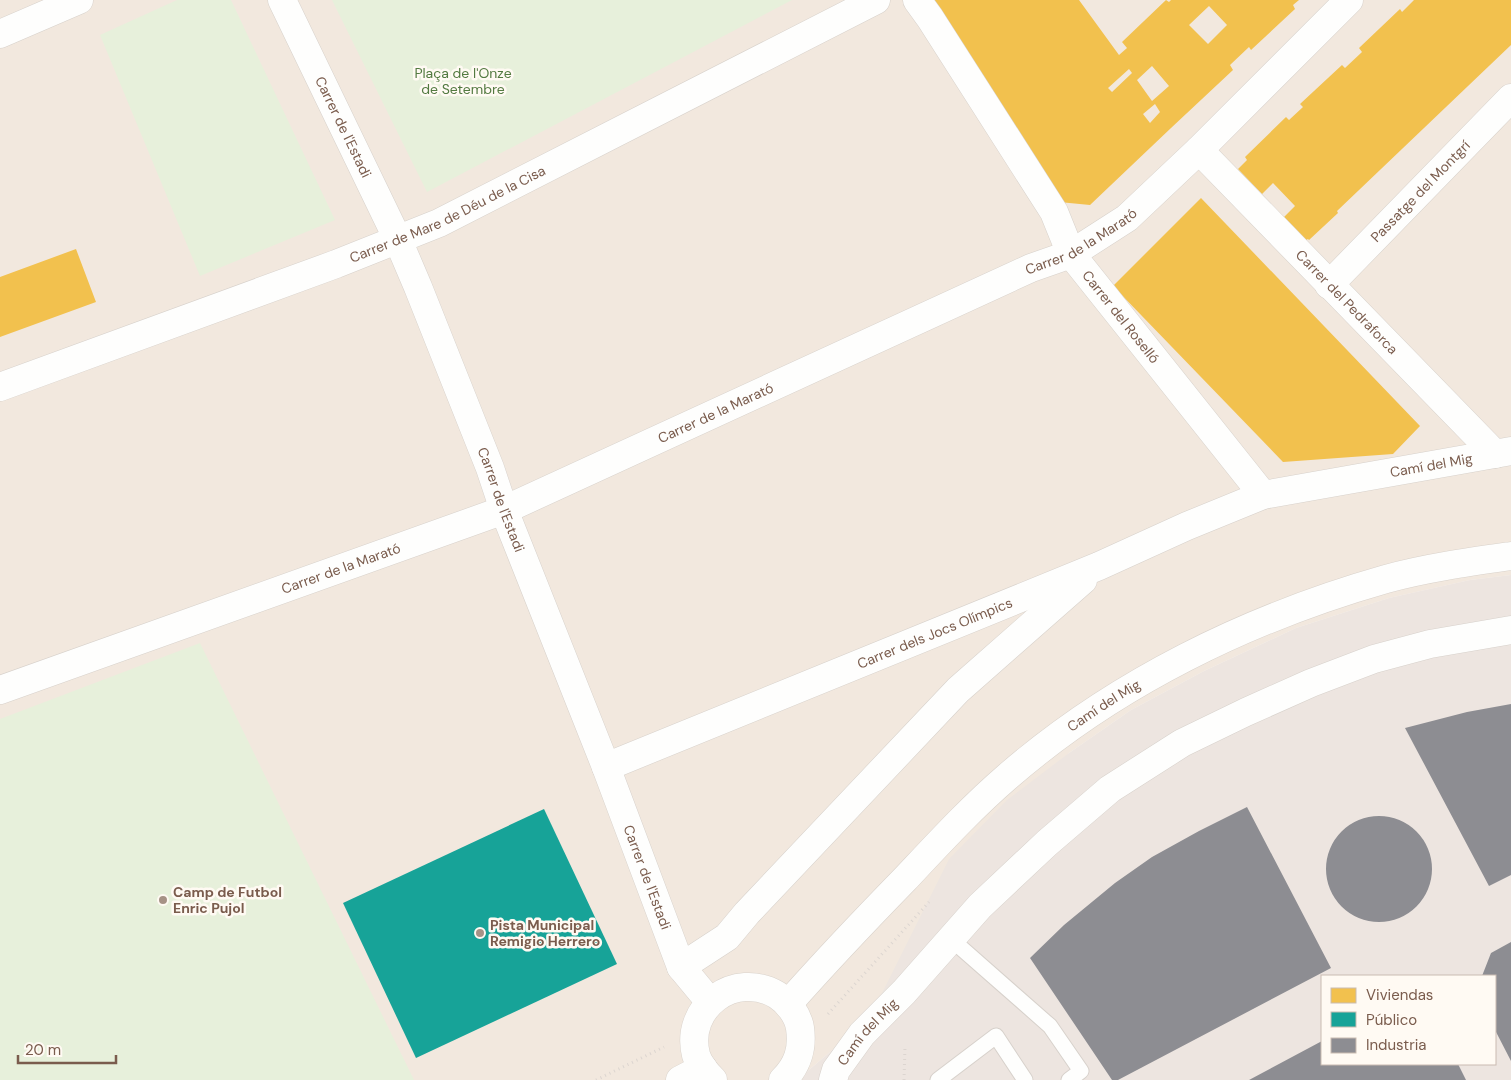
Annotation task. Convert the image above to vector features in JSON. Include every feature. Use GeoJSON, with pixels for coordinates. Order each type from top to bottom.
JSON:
{"type":"FeatureCollection","features":[{"type":"Feature","properties":{"kind":"street"},"geometry":{"type":"LineString","coordinates":[[0,34],[79,0]]}},
{"type":"Feature","properties":{"kind":"street","name":"Carrer de l'Estadi"},"geometry":{"type":"LineString","coordinates":[[282,0],[398,240],[418,287],[606,767],[681,967],[710,1002]]}},
{"type":"Feature","properties":{"kind":"street","name":"Carrer de Mare de Déu de la Cisa"},"geometry":{"type":"LineString","coordinates":[[0,387],[326,268],[439,223],[876,0]]}},
{"type":"Feature","properties":{"kind":"street","name":"Carrer del Roselló"},"geometry":{"type":"LineString","coordinates":[[917,0],[1054,212],[1071,254],[1263,495]]}},
{"type":"Feature","properties":{"kind":"street","name":"Carrer de la Marató"},"geometry":{"type":"LineString","coordinates":[[0,690],[504,510],[1022,272],[1071,254],[1126,218],[1199,150],[1350,0]]}},
{"type":"Feature","properties":{"kind":"street","name":"Passatge del Montgrí"},"geometry":{"type":"LineString","coordinates":[[1329,284],[1511,98]]}},
{"type":"Feature","properties":{"kind":"street","name":"Carrer del Pedraforca"},"geometry":{"type":"LineString","coordinates":[[1199,150],[1329,284],[1503,452]]}},
{"type":"Feature","properties":{"kind":"street","name":"Camí del Mig"},"geometry":{"type":"LineString","coordinates":[[1263,495],[1503,452]]}},
{"type":"Feature","properties":{"kind":"street","name":"Carrer dels Jocs Olímpics"},"geometry":{"type":"LineString","coordinates":[[606,767],[1099,566],[1187,526],[1263,495]]}},
{"type":"Feature","properties":{"kind":"street","name":"Camí del Mig"},"geometry":{"type":"LineString","coordinates":[[788,1004],[957,824],[1007,776],[1060,735],[1116,696],[1234,634],[1308,604],[1388,579],[1467,562],[1511,556]]}},
{"type":"Feature","properties":{"kind":"street"},"geometry":{"type":"LineString","coordinates":[[681,967],[727,937],[747,913],[958,690],[1099,566]]}},
{"type":"Feature","properties":{"kind":"street","name":"Camí del Mig"},"geometry":{"type":"LineString","coordinates":[[833,1080],[836,1070],[862,1034],[904,992],[980,906],[1040,849],[1110,789],[1182,743],[1246,712],[1311,684],[1374,660],[1430,644],[1511,630]]}},
{"type":"Feature","properties":{"kind":"street"},"geometry":{"type":"LineString","coordinates":[[699,1076],[694,1042],[696,1027],[701,1014],[710,1002],[722,993],[737,987],[753,986],[769,991],[788,1004],[800,1025],[802,1041],[799,1057],[792,1071],[783,1080]]}},
{"type":"Feature","properties":{"kind":"lane"},"geometry":{"type":"LineString","coordinates":[[951,939],[1050,1026],[1081,1072],[1069,1080]]}},
{"type":"Feature","properties":{"kind":"lane"},"geometry":{"type":"LineString","coordinates":[[938,1080],[996,1036],[1025,1080]]}},
{"type":"Feature","properties":{"kind":"path"},"geometry":{"type":"LineString","coordinates":[[904,1080],[905,1046]]}},
{"type":"Feature","properties":{"kind":"shaded area"},"geometry":{"type":"Polygon","coordinates":[[[0,0],[1511,0],[1511,575],[1470,580],[1389,598],[1296,628],[1204,671],[1131,710],[1069,753],[869,1019],[797,1080],[0,1080],[0,0]]]}},
{"type":"Feature","properties":{"kind":"shaded area"},"geometry":{"type":"Polygon","coordinates":[[[1511,575],[1511,1080],[797,1080],[869,1019],[949,859],[1007,800],[1069,753],[1131,710],[1204,671],[1296,628],[1389,598],[1470,580],[1511,575]]]}},
{"type":"Feature","properties":{"kind":"green space"},"geometry":{"type":"Polygon","coordinates":[[[177,0],[231,0],[335,220],[200,276],[100,35],[177,0]]]}},
{"type":"Feature","properties":{"kind":"green space","name":"Plaça de l'Onze de Setembre"},"geometry":{"type":"Polygon","coordinates":[[[332,0],[792,0],[427,192],[332,0]]]}},
{"type":"Feature","properties":{"kind":"green space","name":"Camp de Futbol Enric Pujol"},"geometry":{"type":"Polygon","coordinates":[[[200,643],[414,1080],[0,1080],[0,719],[200,643]]]}},
{"type":"Feature","properties":{"kind":"building: Viviendas"},"geometry":{"type":"Polygon","coordinates":[[[932,0],[1079,0],[1119,55],[1127,48],[1122,42],[1166,0],[1169,2],[1171,0],[1299,0],[1293,5],[1295,9],[1251,50],[1249,47],[1230,65],[1233,70],[1090,205],[1059,202],[932,0]],[[1209,6],[1189,25],[1208,44],[1227,25],[1209,6]],[[1152,66],[1137,80],[1152,101],[1169,86],[1152,66]],[[1129,69],[1108,88],[1112,92],[1132,73],[1129,69]],[[1155,104],[1143,114],[1150,123],[1160,112],[1155,104]]]}},
{"type":"Feature","properties":{"kind":"building: Viviendas"},"geometry":{"type":"Polygon","coordinates":[[[1414,0],[1511,0],[1511,45],[1337,211],[1338,213],[1309,240],[1306,240],[1284,217],[1295,206],[1273,183],[1262,194],[1238,169],[1247,160],[1245,157],[1286,117],[1289,120],[1303,107],[1300,104],[1342,65],[1345,68],[1362,52],[1359,48],[1400,9],[1402,12],[1414,0]]]}},
{"type":"Feature","properties":{"kind":"building: Viviendas"},"geometry":{"type":"Polygon","coordinates":[[[1201,198],[1420,426],[1393,454],[1283,462],[1113,286],[1201,198]]]}},
{"type":"Feature","properties":{"kind":"building: Viviendas"},"geometry":{"type":"Polygon","coordinates":[[[76,249],[96,302],[0,337],[0,277],[76,249]]]}},
{"type":"Feature","properties":{"kind":"building: Público","name":"Pista Municipal Remigio Herrero"},"geometry":{"type":"Polygon","coordinates":[[[544,809],[617,964],[416,1058],[343,903],[544,809]]]}},
{"type":"Feature","properties":{"kind":"building: Industria"},"geometry":{"type":"Polygon","coordinates":[[[1511,704],[1511,875],[1489,886],[1405,728],[1467,712],[1511,704]]]}},
{"type":"Feature","properties":{"kind":"building: Industria"},"geometry":{"type":"Polygon","coordinates":[[[1247,807],[1331,968],[1118,1080],[1112,1080],[1030,958],[1064,925],[1115,883],[1152,857],[1247,807]]]}},
{"type":"Feature","properties":{"kind":"building: Industria"},"geometry":{"type":"Polygon","coordinates":[[[1379,816],[1399,820],[1417,831],[1428,849],[1432,869],[1428,889],[1417,907],[1399,918],[1379,922],[1359,918],[1341,907],[1330,889],[1326,869],[1330,849],[1341,831],[1359,820],[1379,816]]]}},
{"type":"Feature","properties":{"kind":"building: Industria"},"geometry":{"type":"Polygon","coordinates":[[[1511,942],[1511,1061],[1496,1032],[1496,975],[1482,975],[1491,953],[1511,942]]]}},
{"type":"Feature","properties":{"kind":"building: Industria"},"geometry":{"type":"Polygon","coordinates":[[[1321,1042],[1321,1065],[1458,1065],[1466,1080],[1249,1080],[1321,1042]]]}},
{"type":"Feature","properties":{"kind":"place","name":"Camp de Futbol Enric Pujol"},"geometry":{"type":"Point","coordinates":[163,900]}},
{"type":"Feature","properties":{"kind":"place","name":"Pista Municipal Remigio Herrero"},"geometry":{"type":"Point","coordinates":[480,933]}}]}
